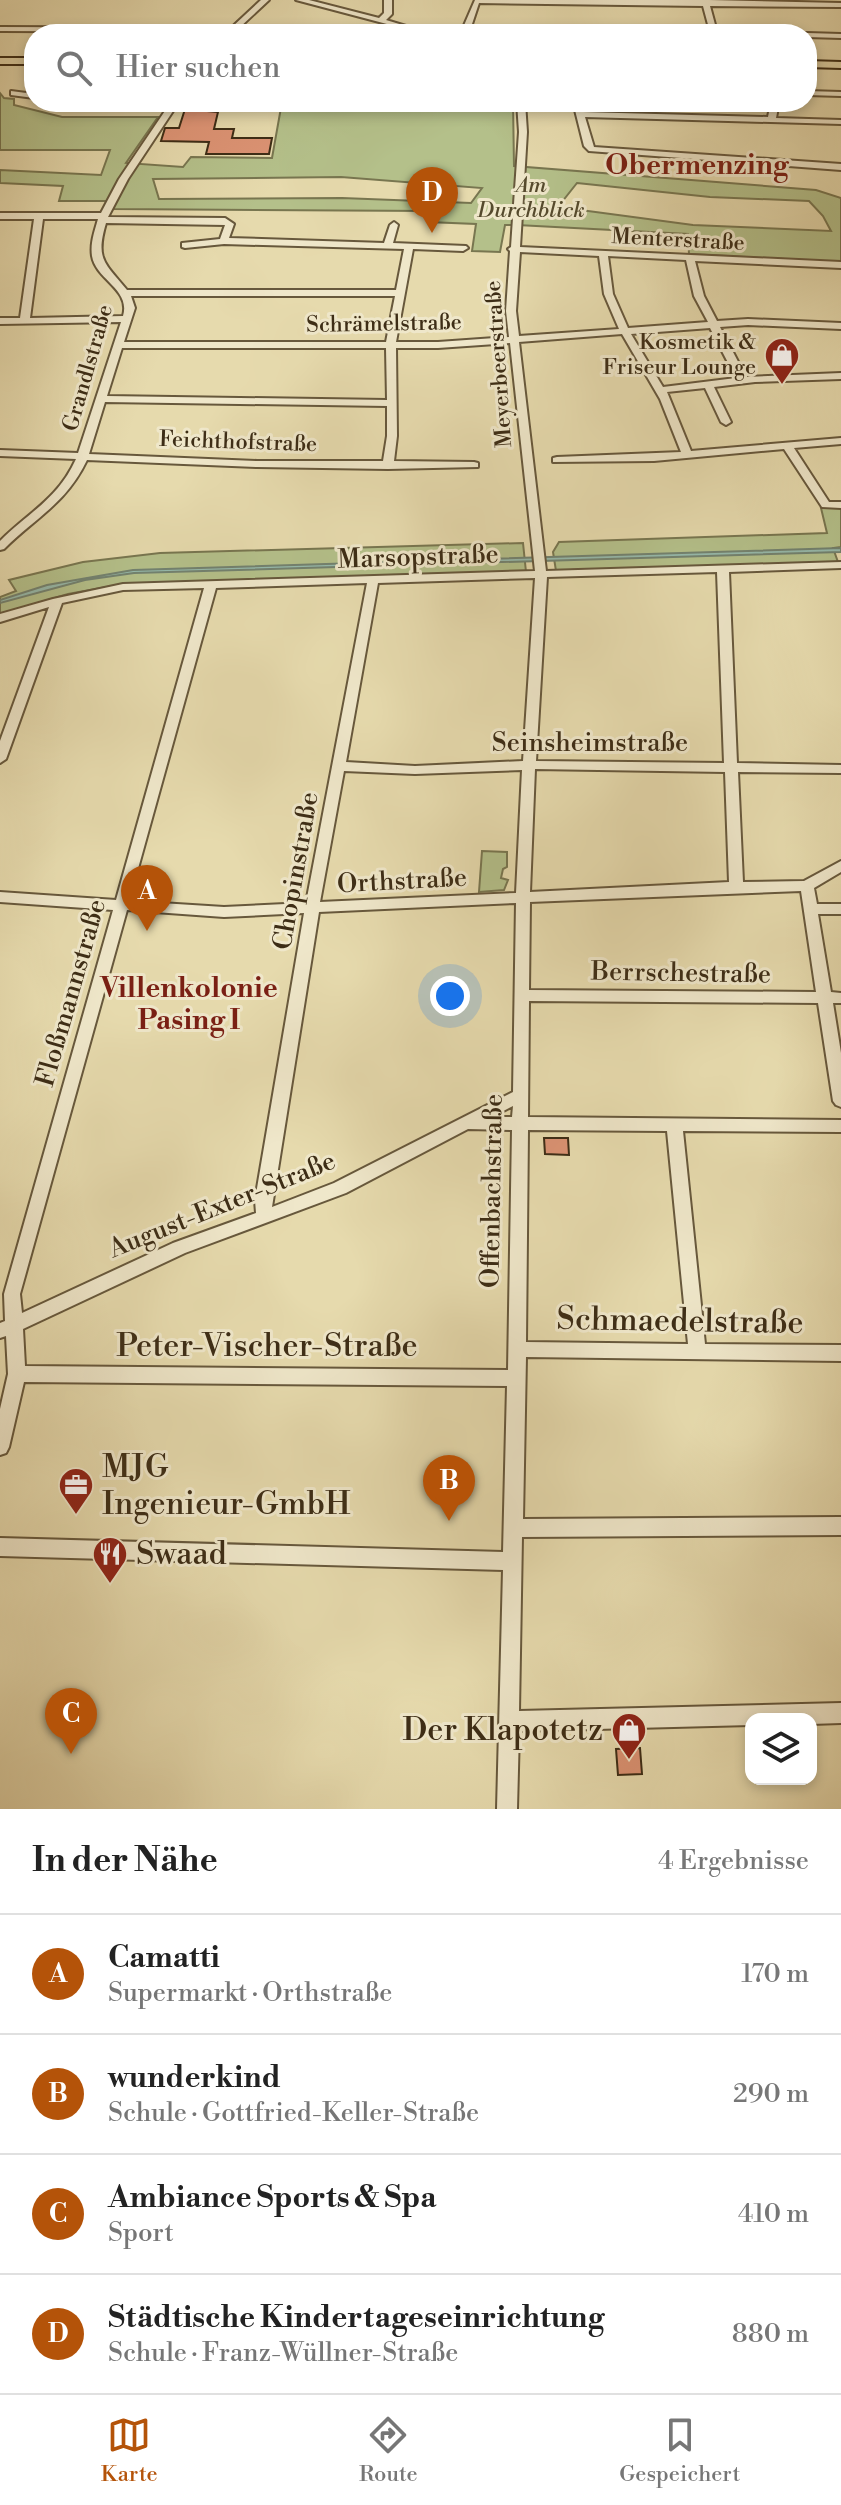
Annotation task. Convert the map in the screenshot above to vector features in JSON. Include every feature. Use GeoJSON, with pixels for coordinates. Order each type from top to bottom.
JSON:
{"type":"FeatureCollection","features":[{"type":"Feature","properties":{"kind":"main road"},"geometry":{"type":"LineString","coordinates":[[0,61],[24,61]]}},
{"type":"Feature","properties":{"kind":"main road"},"geometry":{"type":"LineString","coordinates":[[817,64],[841,65]]}},
{"type":"Feature","properties":{"kind":"street"},"geometry":{"type":"LineString","coordinates":[[240,24],[265,0]]}},
{"type":"Feature","properties":{"kind":"street"},"geometry":{"type":"LineString","coordinates":[[300,0],[395,24]]}},
{"type":"Feature","properties":{"kind":"street"},"geometry":{"type":"LineString","coordinates":[[381,20],[388,14],[388,0]]}},
{"type":"Feature","properties":{"kind":"street"},"geometry":{"type":"LineString","coordinates":[[468,24],[476,2],[480,0],[840,4]]}},
{"type":"Feature","properties":{"kind":"street"},"geometry":{"type":"LineString","coordinates":[[706,2],[712,24]]}},
{"type":"Feature","properties":{"kind":"street"},"geometry":{"type":"LineString","coordinates":[[0,29],[24,29]]}},
{"type":"Feature","properties":{"kind":"street"},"geometry":{"type":"LineString","coordinates":[[817,35],[841,36]]}},
{"type":"Feature","properties":{"kind":"street"},"geometry":{"type":"LineString","coordinates":[[14,93],[24,94]]}},
{"type":"Feature","properties":{"kind":"street"},"geometry":{"type":"LineString","coordinates":[[817,93],[841,94]]}},
{"type":"Feature","properties":{"kind":"street","name":"Grandlstraße"},"geometry":{"type":"LineString","coordinates":[[0,547],[13,532],[71,485],[83,456],[130,308],[127,293],[98,263],[95,245],[103,218],[126,176],[168,112]]}},
{"type":"Feature","properties":{"kind":"street","name":"Meyerbeerstraße"},"geometry":{"type":"LineString","coordinates":[[522,112],[523,132],[510,286],[513,341],[539,564]]}},
{"type":"Feature","properties":{"kind":"street"},"geometry":{"type":"LineString","coordinates":[[772,120],[773,112]]}},
{"type":"Feature","properties":{"kind":"street"},"geometry":{"type":"LineString","coordinates":[[841,122],[580,114],[588,146],[592,149],[841,167]]}},
{"type":"Feature","properties":{"kind":"street"},"geometry":{"type":"LineString","coordinates":[[0,216],[225,221],[230,224],[224,241]]}},
{"type":"Feature","properties":{"kind":"street"},"geometry":{"type":"LineString","coordinates":[[25,320],[39,216]]}},
{"type":"Feature","properties":{"kind":"street"},"geometry":{"type":"LineString","coordinates":[[388,245],[394,225]]}},
{"type":"Feature","properties":{"kind":"street"},"geometry":{"type":"LineString","coordinates":[[185,245],[224,241],[463,248]]}},
{"type":"Feature","properties":{"kind":"street"},"geometry":{"type":"LineString","coordinates":[[388,466],[392,436],[392,346],[398,293],[409,246]]}},
{"type":"Feature","properties":{"kind":"street","name":"Menterstraße"},"geometry":{"type":"LineString","coordinates":[[513,249],[841,265]]}},
{"type":"Feature","properties":{"kind":"street"},"geometry":{"type":"LineString","coordinates":[[603,255],[608,298],[623,331],[660,390],[687,455]]}},
{"type":"Feature","properties":{"kind":"street"},"geometry":{"type":"LineString","coordinates":[[690,259],[699,296],[742,380]]}},
{"type":"Feature","properties":{"kind":"street"},"geometry":{"type":"LineString","coordinates":[[127,293],[398,293]]}},
{"type":"Feature","properties":{"kind":"street"},"geometry":{"type":"LineString","coordinates":[[0,321],[127,319]]}},
{"type":"Feature","properties":{"kind":"street","name":"Schrämelstraße"},"geometry":{"type":"LineString","coordinates":[[118,345],[392,346],[513,341],[712,324],[786,322],[841,326]]}},
{"type":"Feature","properties":{"kind":"street"},"geometry":{"type":"LineString","coordinates":[[660,390],[742,380],[841,376]]}},
{"type":"Feature","properties":{"kind":"street"},"geometry":{"type":"LineString","coordinates":[[708,384],[726,422]]}},
{"type":"Feature","properties":{"kind":"street"},"geometry":{"type":"LineString","coordinates":[[101,399],[392,403]]}},
{"type":"Feature","properties":{"kind":"street"},"geometry":{"type":"LineString","coordinates":[[557,460],[687,455],[841,441]]}},
{"type":"Feature","properties":{"kind":"street"},"geometry":{"type":"LineString","coordinates":[[788,447],[826,505],[841,505]]}},
{"type":"Feature","properties":{"kind":"street","name":"Feichthofstraße"},"geometry":{"type":"LineString","coordinates":[[0,453],[388,466],[474,465]]}},
{"type":"Feature","properties":{"kind":"street"},"geometry":{"type":"LineString","coordinates":[[0,530],[13,532]]}},
{"type":"Feature","properties":{"kind":"street","name":"Marsopstraße"},"geometry":{"type":"LineString","coordinates":[[0,618],[57,601],[123,587],[373,581],[539,564],[723,569],[841,565]]}},
{"type":"Feature","properties":{"kind":"street","name":"Offenbachstraße"},"geometry":{"type":"LineString","coordinates":[[507,1809],[517,1378],[523,899],[539,564]]}},
{"type":"Feature","properties":{"kind":"street"},"geometry":{"type":"LineString","coordinates":[[723,569],[736,887]]}},
{"type":"Feature","properties":{"kind":"street","name":"Chopinstraße"},"geometry":{"type":"LineString","coordinates":[[264,1217],[263,1200],[312,910],[373,581]]}},
{"type":"Feature","properties":{"kind":"street","name":"Floßmannstraße"},"geometry":{"type":"LineString","coordinates":[[0,1447],[17,1374],[8,1327],[12,1294],[211,585]]}},
{"type":"Feature","properties":{"kind":"street"},"geometry":{"type":"LineString","coordinates":[[0,759],[57,601]]}},
{"type":"Feature","properties":{"kind":"street","name":"Seinsheimstraße"},"geometry":{"type":"LineString","coordinates":[[339,766],[415,770],[527,766],[841,769]]}},
{"type":"Feature","properties":{"kind":"street"},"geometry":{"type":"LineString","coordinates":[[841,866],[807,886],[833,998],[841,1101]]}},
{"type":"Feature","properties":{"kind":"street","name":"Orthstraße"},"geometry":{"type":"LineString","coordinates":[[0,897],[224,912],[807,886]]}},
{"type":"Feature","properties":{"kind":"street"},"geometry":{"type":"LineString","coordinates":[[811,909],[841,909]]}},
{"type":"Feature","properties":{"kind":"street","name":"Berrschestraße"},"geometry":{"type":"LineString","coordinates":[[521,995],[833,998]]}},
{"type":"Feature","properties":{"kind":"street","name":"August-Exter-Straße"},"geometry":{"type":"LineString","coordinates":[[8,1327],[179,1248],[340,1188],[521,1095]]}},
{"type":"Feature","properties":{"kind":"street","name":"August-Exter-Straße"},"geometry":{"type":"LineString","coordinates":[[462,1123],[841,1126]]}},
{"type":"Feature","properties":{"kind":"street"},"geometry":{"type":"LineString","coordinates":[[674,1123],[697,1351]]}},
{"type":"Feature","properties":{"kind":"street","name":"Schmaedelstraße"},"geometry":{"type":"LineString","coordinates":[[517,1349],[841,1353]]}},
{"type":"Feature","properties":{"kind":"street","name":"Peter-Vischer-Straße"},"geometry":{"type":"LineString","coordinates":[[17,1374],[517,1378]]}},
{"type":"Feature","properties":{"kind":"street"},"geometry":{"type":"LineString","coordinates":[[512,1528],[841,1526]]}},
{"type":"Feature","properties":{"kind":"street"},"geometry":{"type":"LineString","coordinates":[[0,1547],[512,1561]]}},
{"type":"Feature","properties":{"kind":"street"},"geometry":{"type":"LineString","coordinates":[[509,1721],[841,1713]]}},
{"type":"Feature","properties":{"kind":"green space","name":"Am Durchblick"},"geometry":{"type":"Polygon","coordinates":[[[0,93],[4,98],[14,99],[14,105],[24,108],[24,112],[62,117],[158,117],[126,163],[183,167],[191,157],[272,158],[280,112],[513,112],[514,166],[816,190],[841,198],[841,262],[689,254],[688,234],[517,225],[505,225],[500,252],[472,251],[476,224],[428,222],[430,211],[113,209],[116,201],[59,201],[63,186],[0,183],[0,170],[101,175],[110,150],[0,150],[0,93]],[[341,177],[153,179],[159,199],[342,198],[471,203],[482,188],[341,177]],[[577,183],[558,207],[693,225],[831,231],[823,216],[809,201],[710,197],[577,183]]]}},
{"type":"Feature","properties":{"kind":"green space"},"geometry":{"type":"Polygon","coordinates":[[[821,508],[841,508],[841,547],[833,548],[838,562],[556,571],[553,552],[559,542],[827,533],[821,508]]]}},
{"type":"Feature","properties":{"kind":"green space"},"geometry":{"type":"Polygon","coordinates":[[[523,543],[526,572],[123,584],[68,594],[0,614],[0,597],[16,591],[9,580],[83,562],[160,553],[523,543]]]}},
{"type":"Feature","properties":{"kind":"green space"},"geometry":{"type":"Polygon","coordinates":[[[482,851],[507,852],[507,867],[503,869],[501,878],[508,880],[504,890],[479,892],[482,851]]]}},
{"type":"Feature","properties":{"kind":"shaded area"},"geometry":{"type":"Polygon","coordinates":[[[841,548],[841,552],[134,573],[85,580],[0,603],[0,600],[47,585],[133,570],[841,548]]]}},
{"type":"Feature","properties":{"kind":"building"},"geometry":{"type":"Polygon","coordinates":[[[184,112],[218,112],[214,129],[234,129],[232,138],[272,138],[269,154],[206,154],[209,142],[161,141],[165,128],[179,128],[184,112]]]}},
{"type":"Feature","properties":{"kind":"building"},"geometry":{"type":"Polygon","coordinates":[[[544,1138],[568,1138],[569,1155],[545,1154],[544,1138]]]}},
{"type":"Feature","properties":{"kind":"building","name":"Der Klapotetz"},"geometry":{"type":"Polygon","coordinates":[[[640,1748],[642,1774],[618,1775],[616,1749],[640,1748]]]}},
{"type":"Feature","properties":{"kind":"place","name":"Städtische Kindertageseinrichtung"},"geometry":{"type":"Point","coordinates":[432,233]}},
{"type":"Feature","properties":{"kind":"place","name":"Kosmetik & Friseur Lounge"},"geometry":{"type":"Point","coordinates":[782,386]}},
{"type":"Feature","properties":{"kind":"place","name":"Camatti"},"geometry":{"type":"Point","coordinates":[147,931]}},
{"type":"Feature","properties":{"kind":"place","name":"MJG Ingenieur-GmbH"},"geometry":{"type":"Point","coordinates":[76,1516]}},
{"type":"Feature","properties":{"kind":"place","name":"wunderkind"},"geometry":{"type":"Point","coordinates":[449,1521]}},
{"type":"Feature","properties":{"kind":"place","name":"Swaad"},"geometry":{"type":"Point","coordinates":[110,1585]}},
{"type":"Feature","properties":{"kind":"place","name":"Ambiance Sports & Spa"},"geometry":{"type":"Point","coordinates":[71,1754]}},
{"type":"Feature","properties":{"kind":"place","name":"Der Klapotetz"},"geometry":{"type":"Point","coordinates":[629,1761]}},
{"type":"Feature","properties":{"kind":"district","name":"Obermenzing"},"geometry":{"type":"Point","coordinates":[697,165]}},
{"type":"Feature","properties":{"kind":"district","name":"Villenkolonie Pasing I"},"geometry":{"type":"Point","coordinates":[189,1004]}}]}
